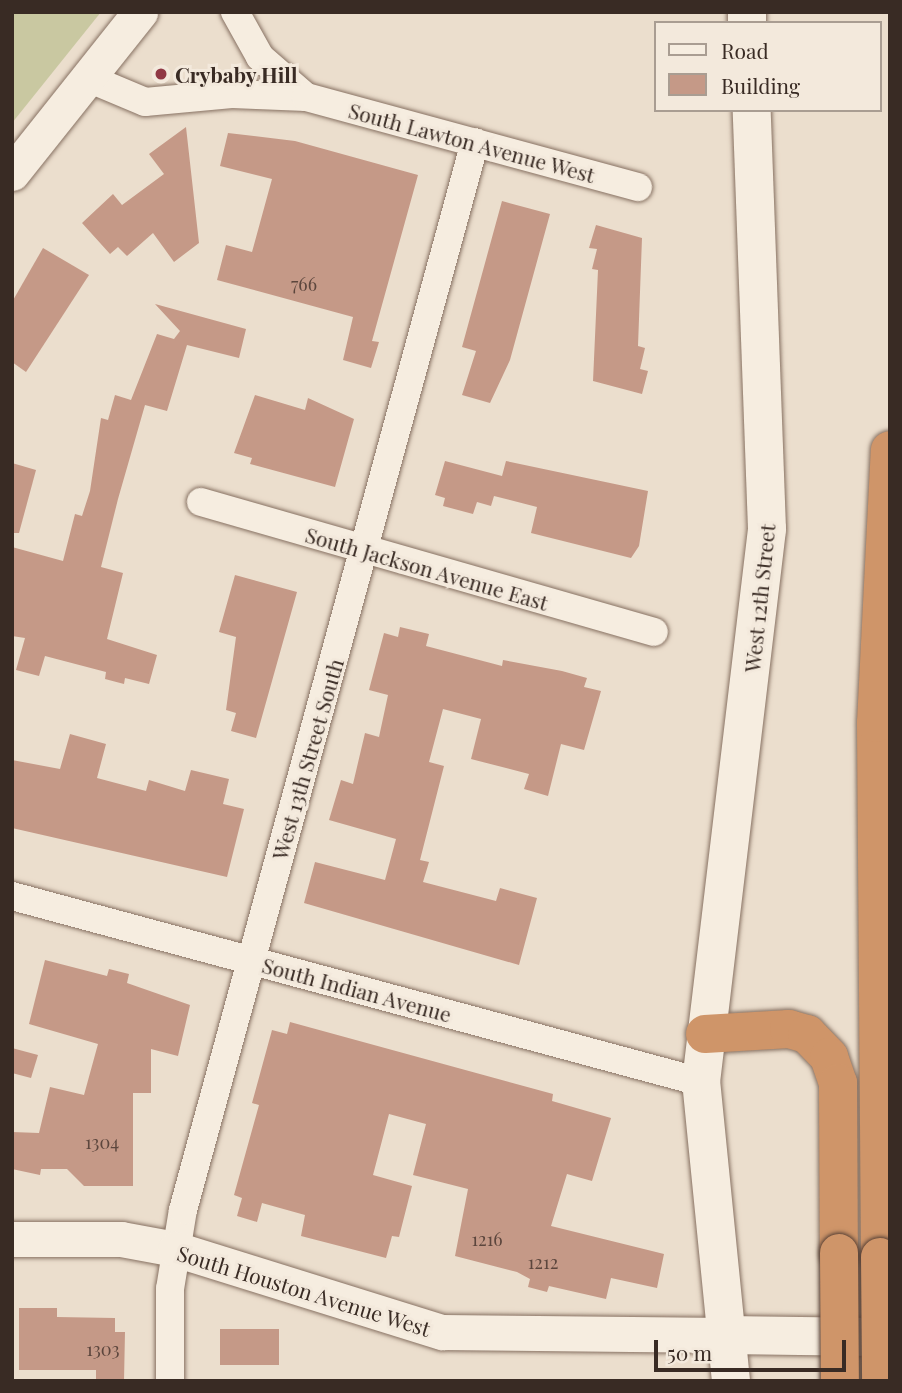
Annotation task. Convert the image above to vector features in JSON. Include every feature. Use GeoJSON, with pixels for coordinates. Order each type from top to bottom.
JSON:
{"type":"FeatureCollection","features":[{"type":"Feature","properties":{"kind":"highway"},"geometry":{"type":"LineString","coordinates":[[881,1381],[876,723],[890,450]]}},
{"type":"Feature","properties":{"kind":"highway"},"geometry":{"type":"LineString","coordinates":[[876,723],[890,642]]}},
{"type":"Feature","properties":{"kind":"highway"},"geometry":{"type":"LineString","coordinates":[[705,1034],[789,1029],[807,1034],[829,1057],[838,1083],[840,1381]]}},
{"type":"Feature","properties":{"kind":"main road","name":"West 12th Street"},"geometry":{"type":"LineString","coordinates":[[731,1381],[701,1082],[767,528],[752,112]]}},
{"type":"Feature","properties":{"kind":"main road","name":"South Houston Avenue West"},"geometry":{"type":"LineString","coordinates":[[726,1335],[890,1337]]}},
{"type":"Feature","properties":{"kind":"street"},"geometry":{"type":"LineString","coordinates":[[12,173],[140,12]]}},
{"type":"Feature","properties":{"kind":"street","name":"South Lawton Avenue West"},"geometry":{"type":"LineString","coordinates":[[235,12],[260,57],[306,97]]}},
{"type":"Feature","properties":{"kind":"street","name":"South Lawton Avenue West"},"geometry":{"type":"LineString","coordinates":[[88,78],[145,102],[232,94],[306,97],[638,187]]}},
{"type":"Feature","properties":{"kind":"street","name":"West 13th Street South"},"geometry":{"type":"LineString","coordinates":[[170,1381],[175,1249],[251,959],[365,552],[475,142]]}},
{"type":"Feature","properties":{"kind":"street","name":"South Jackson Avenue East"},"geometry":{"type":"LineString","coordinates":[[201,502],[365,552],[654,632]]}},
{"type":"Feature","properties":{"kind":"street","name":"South Indian Avenue"},"geometry":{"type":"LineString","coordinates":[[12,895],[701,1082]]}},
{"type":"Feature","properties":{"kind":"street","name":"South Houston Avenue West"},"geometry":{"type":"LineString","coordinates":[[12,1238],[121,1238],[175,1249],[442,1332],[726,1335]]}},
{"type":"Feature","properties":{"kind":"green space"},"geometry":{"type":"Polygon","coordinates":[[[12,12],[101,12],[12,123],[12,12]]]}},
{"type":"Feature","properties":{"kind":"building"},"geometry":{"type":"Polygon","coordinates":[[[186,127],[199,243],[174,262],[153,233],[127,256],[118,247],[110,254],[82,223],[113,194],[122,205],[164,174],[149,154],[186,127]]]}},
{"type":"Feature","properties":{"kind":"building"},"geometry":{"type":"Polygon","coordinates":[[[228,133],[295,141],[418,175],[372,341],[379,342],[371,368],[343,360],[353,317],[217,280],[226,245],[252,252],[272,179],[220,166],[228,133]]]}},
{"type":"Feature","properties":{"kind":"building"},"geometry":{"type":"Polygon","coordinates":[[[502,201],[550,214],[510,360],[490,403],[462,395],[476,351],[462,347],[502,201]]]}},
{"type":"Feature","properties":{"kind":"building"},"geometry":{"type":"Polygon","coordinates":[[[596,225],[642,238],[638,346],[645,348],[640,369],[648,371],[642,394],[593,381],[598,270],[592,269],[597,249],[589,248],[596,225]]]}},
{"type":"Feature","properties":{"kind":"building"},"geometry":{"type":"Polygon","coordinates":[[[43,248],[89,275],[26,372],[12,362],[12,302],[43,248]]]}},
{"type":"Feature","properties":{"kind":"building"},"geometry":{"type":"Polygon","coordinates":[[[155,304],[246,329],[239,358],[187,345],[167,411],[145,405],[118,499],[101,567],[123,573],[107,639],[157,655],[149,684],[125,678],[124,684],[105,679],[106,672],[45,656],[39,676],[16,670],[25,638],[12,636],[12,547],[63,561],[75,514],[82,516],[90,491],[101,418],[108,420],[115,395],[131,400],[157,334],[174,339],[180,331],[155,304]]]}},
{"type":"Feature","properties":{"kind":"building"},"geometry":{"type":"Polygon","coordinates":[[[255,395],[305,410],[308,398],[354,419],[335,487],[250,464],[252,458],[234,453],[255,395]]]}},
{"type":"Feature","properties":{"kind":"building"},"geometry":{"type":"Polygon","coordinates":[[[445,461],[502,476],[506,461],[648,491],[639,546],[631,558],[531,533],[537,507],[494,496],[491,506],[477,502],[473,514],[443,506],[445,498],[435,495],[445,461]]]}},
{"type":"Feature","properties":{"kind":"building"},"geometry":{"type":"Polygon","coordinates":[[[12,463],[36,470],[19,533],[12,533],[12,463]]]}},
{"type":"Feature","properties":{"kind":"building"},"geometry":{"type":"Polygon","coordinates":[[[235,575],[297,592],[256,738],[231,731],[236,713],[226,710],[236,637],[219,632],[235,575]]]}},
{"type":"Feature","properties":{"kind":"building"},"geometry":{"type":"Polygon","coordinates":[[[400,627],[429,634],[426,646],[502,666],[503,660],[562,671],[587,678],[584,687],[601,691],[584,750],[561,744],[548,796],[524,789],[529,774],[471,759],[481,719],[443,709],[429,762],[444,766],[420,860],[429,862],[423,882],[496,901],[500,888],[537,898],[519,965],[304,903],[315,862],[385,880],[396,839],[329,820],[341,780],[353,784],[365,733],[379,737],[388,695],[369,690],[384,633],[398,637],[400,627]]]}},
{"type":"Feature","properties":{"kind":"building"},"geometry":{"type":"Polygon","coordinates":[[[70,734],[106,744],[97,778],[146,791],[149,780],[185,791],[191,770],[229,779],[223,804],[244,809],[227,877],[12,828],[12,760],[60,769],[70,734]]]}},
{"type":"Feature","properties":{"kind":"building"},"geometry":{"type":"Polygon","coordinates":[[[45,960],[107,976],[109,969],[129,974],[127,983],[190,1005],[178,1056],[151,1049],[151,1093],[133,1093],[133,1186],[84,1186],[67,1169],[41,1169],[40,1175],[12,1169],[12,1132],[39,1133],[50,1087],[84,1095],[98,1044],[29,1024],[45,960]]]}},
{"type":"Feature","properties":{"kind":"building"},"geometry":{"type":"Polygon","coordinates":[[[290,1022],[553,1094],[552,1101],[611,1118],[592,1181],[567,1174],[551,1226],[664,1254],[657,1288],[611,1278],[606,1299],[549,1286],[547,1292],[528,1287],[530,1279],[517,1272],[455,1256],[468,1189],[413,1175],[426,1124],[389,1114],[373,1175],[412,1186],[399,1237],[392,1236],[386,1258],[301,1236],[305,1215],[262,1203],[257,1222],[237,1216],[242,1198],[234,1195],[259,1105],[252,1103],[272,1030],[287,1034],[290,1022]]]}},
{"type":"Feature","properties":{"kind":"building"},"geometry":{"type":"Polygon","coordinates":[[[12,1048],[38,1055],[31,1078],[12,1073],[12,1048]]]}},
{"type":"Feature","properties":{"kind":"building"},"geometry":{"type":"Polygon","coordinates":[[[19,1308],[57,1308],[57,1317],[115,1318],[115,1332],[125,1332],[124,1381],[96,1381],[96,1370],[19,1370],[19,1308]]]}},
{"type":"Feature","properties":{"kind":"building"},"geometry":{"type":"Polygon","coordinates":[[[220,1329],[279,1329],[279,1365],[220,1365],[220,1329]]]}},
{"type":"Feature","properties":{"kind":"place","name":"Crybaby Hill"},"geometry":{"type":"Point","coordinates":[161,74]}}]}
